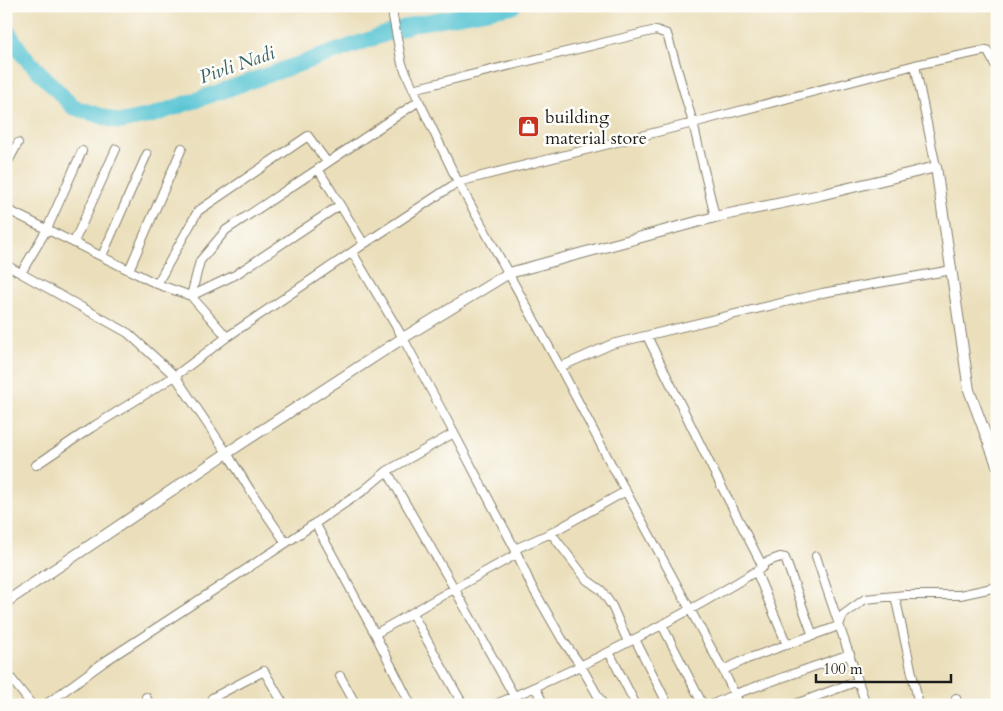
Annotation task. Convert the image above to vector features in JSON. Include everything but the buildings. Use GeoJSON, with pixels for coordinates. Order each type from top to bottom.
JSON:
{"type":"FeatureCollection","features":[{"type":"Feature","properties":{"kind":"street"},"geometry":{"type":"LineString","coordinates":[[391,8],[402,64],[458,182],[560,367],[740,705]]}},
{"type":"Feature","properties":{"kind":"street"},"geometry":{"type":"LineString","coordinates":[[413,89],[656,30],[667,34],[693,123],[715,217]]}},
{"type":"Feature","properties":{"kind":"street"},"geometry":{"type":"LineString","coordinates":[[36,465],[175,376],[352,252],[458,182],[915,65],[987,50],[997,68]]}},
{"type":"Feature","properties":{"kind":"street"},"geometry":{"type":"LineString","coordinates":[[915,65],[936,167],[969,390],[997,465]]}},
{"type":"Feature","properties":{"kind":"street"},"geometry":{"type":"LineString","coordinates":[[191,296],[200,262],[226,230],[419,101]]}},
{"type":"Feature","properties":{"kind":"street"},"geometry":{"type":"LineString","coordinates":[[157,284],[198,211],[308,136],[327,162]]}},
{"type":"Feature","properties":{"kind":"street"},"geometry":{"type":"LineString","coordinates":[[6,164],[18,142]]}},
{"type":"Feature","properties":{"kind":"street"},"geometry":{"type":"LineString","coordinates":[[129,270],[182,148]]}},
{"type":"Feature","properties":{"kind":"street"},"geometry":{"type":"LineString","coordinates":[[74,242],[116,149]]}},
{"type":"Feature","properties":{"kind":"street"},"geometry":{"type":"LineString","coordinates":[[21,273],[47,229],[82,151]]}},
{"type":"Feature","properties":{"kind":"street"},"geometry":{"type":"LineString","coordinates":[[102,256],[148,154]]}},
{"type":"Feature","properties":{"kind":"street"},"geometry":{"type":"LineString","coordinates":[[6,602],[227,453],[403,338],[509,273],[715,217],[820,195],[936,167]]}},
{"type":"Feature","properties":{"kind":"street"},"geometry":{"type":"LineString","coordinates":[[318,169],[364,244]]}},
{"type":"Feature","properties":{"kind":"street"},"geometry":{"type":"LineString","coordinates":[[191,296],[235,275],[340,205]]}},
{"type":"Feature","properties":{"kind":"street"},"geometry":{"type":"LineString","coordinates":[[6,209],[157,284],[191,296],[227,338]]}},
{"type":"Feature","properties":{"kind":"street"},"geometry":{"type":"LineString","coordinates":[[352,252],[403,338],[516,552],[535,592],[603,705]]}},
{"type":"Feature","properties":{"kind":"street"},"geometry":{"type":"LineString","coordinates":[[6,265],[128,333],[175,376],[286,543]]}},
{"type":"Feature","properties":{"kind":"street"},"geometry":{"type":"LineString","coordinates":[[560,367],[612,344],[822,294],[952,270]]}},
{"type":"Feature","properties":{"kind":"street"},"geometry":{"type":"LineString","coordinates":[[494,705],[632,641],[691,610],[763,567],[648,336]]}},
{"type":"Feature","properties":{"kind":"street"},"geometry":{"type":"LineString","coordinates":[[45,705],[104,662],[315,524],[363,491],[386,472],[454,433]]}},
{"type":"Feature","properties":{"kind":"street"},"geometry":{"type":"LineString","coordinates":[[386,472],[514,696]]}},
{"type":"Feature","properties":{"kind":"street"},"geometry":{"type":"LineString","coordinates":[[375,634],[516,552],[626,492]]}},
{"type":"Feature","properties":{"kind":"street"},"geometry":{"type":"LineString","coordinates":[[315,524],[411,705]]}},
{"type":"Feature","properties":{"kind":"street"},"geometry":{"type":"LineString","coordinates":[[551,533],[586,580],[601,590],[612,606],[668,705]]}},
{"type":"Feature","properties":{"kind":"street"},"geometry":{"type":"LineString","coordinates":[[816,556],[866,705]]}},
{"type":"Feature","properties":{"kind":"street"},"geometry":{"type":"LineString","coordinates":[[761,564],[780,557],[785,558],[813,636]]}},
{"type":"Feature","properties":{"kind":"street"},"geometry":{"type":"LineString","coordinates":[[756,571],[787,645]]}},
{"type":"Feature","properties":{"kind":"street"},"geometry":{"type":"LineString","coordinates":[[723,670],[747,659],[839,625],[843,615],[865,599],[895,596],[960,595],[997,587]]}},
{"type":"Feature","properties":{"kind":"street"},"geometry":{"type":"LineString","coordinates":[[895,596],[919,705]]}},
{"type":"Feature","properties":{"kind":"street"},"geometry":{"type":"LineString","coordinates":[[412,613],[463,705]]}},
{"type":"Feature","properties":{"kind":"street"},"geometry":{"type":"LineString","coordinates":[[662,625],[704,705]]}},
{"type":"Feature","properties":{"kind":"street"},"geometry":{"type":"LineString","coordinates":[[609,652],[636,705]]}},
{"type":"Feature","properties":{"kind":"street"},"geometry":{"type":"LineString","coordinates":[[711,705],[735,694],[850,654]]}},
{"type":"Feature","properties":{"kind":"street"},"geometry":{"type":"LineString","coordinates":[[216,705],[212,698],[264,671],[284,705]]}},
{"type":"Feature","properties":{"kind":"street"},"geometry":{"type":"LineString","coordinates":[[6,672],[32,705]]}},
{"type":"Feature","properties":{"kind":"street"},"geometry":{"type":"LineString","coordinates":[[340,676],[356,705]]}},
{"type":"Feature","properties":{"kind":"street"},"geometry":{"type":"LineString","coordinates":[[793,705],[858,682]]}},
{"type":"Feature","properties":{"kind":"street"},"geometry":{"type":"LineString","coordinates":[[535,687],[544,705]]}},
{"type":"Feature","properties":{"kind":"street"},"geometry":{"type":"LineString","coordinates":[[146,697],[150,705]]}},
{"type":"Feature","properties":{"kind":"waterway","name":"Pivli Nadi"},"geometry":{"type":"LineString","coordinates":[[6,29],[23,55],[73,107],[119,122],[153,115],[414,24],[513,6]]}},
{"type":"Feature","properties":{"kind":"place","name":"building material store"},"geometry":{"type":"Point","coordinates":[529,127]}}]}
